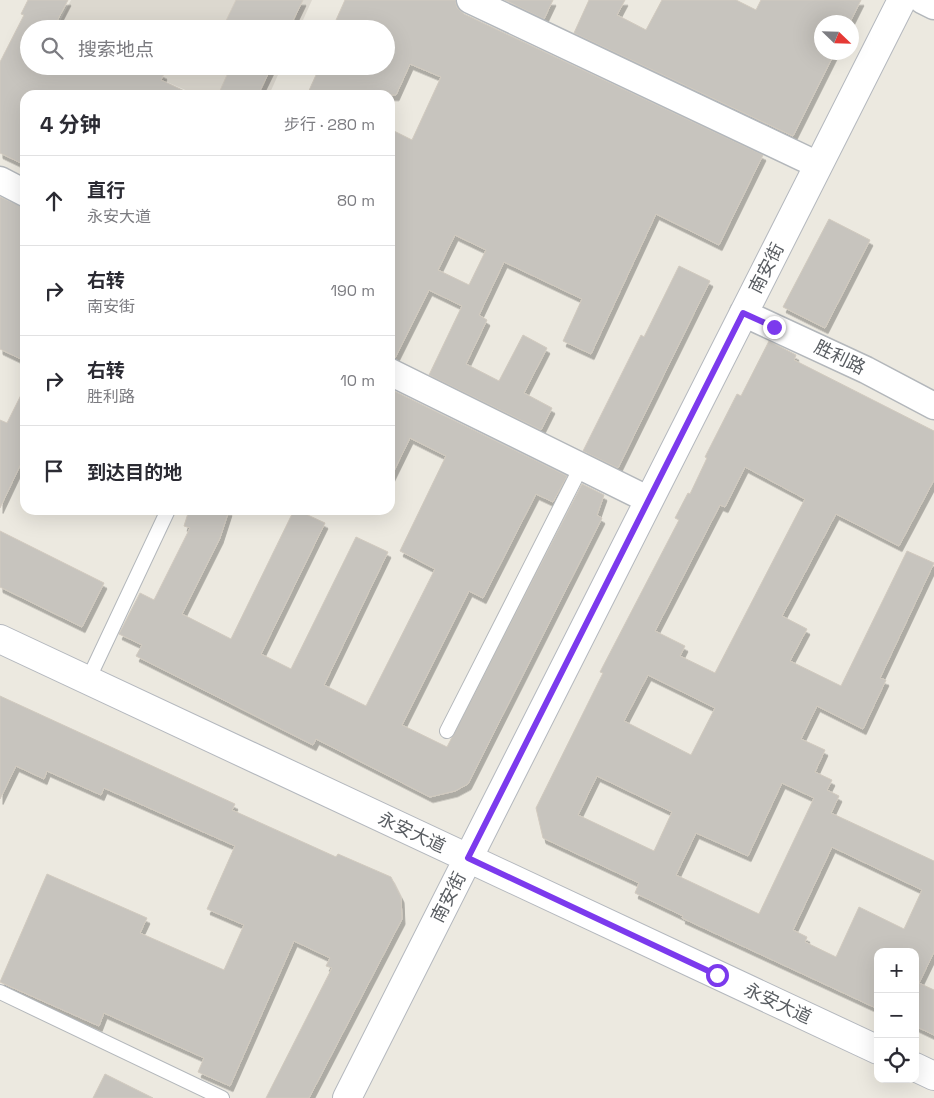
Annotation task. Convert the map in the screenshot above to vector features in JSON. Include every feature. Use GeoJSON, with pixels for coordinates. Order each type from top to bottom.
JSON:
{"type":"FeatureCollection","features":[{"type":"Feature","properties":{"kind":"main road","name":"南安街"},"geometry":{"type":"LineString","coordinates":[[346,1098],[902,0]]}},
{"type":"Feature","properties":{"kind":"main road","name":"永安大道"},"geometry":{"type":"LineString","coordinates":[[0,639],[874,1048]]}},
{"type":"Feature","properties":{"kind":"main road"},"geometry":{"type":"LineString","coordinates":[[919,1070],[934,1076]]}},
{"type":"Feature","properties":{"kind":"street"},"geometry":{"type":"LineString","coordinates":[[470,0],[818,165]]}},
{"type":"Feature","properties":{"kind":"street"},"geometry":{"type":"LineString","coordinates":[[922,0],[934,6]]}},
{"type":"Feature","properties":{"kind":"street"},"geometry":{"type":"LineString","coordinates":[[0,180],[20,190]]}},
{"type":"Feature","properties":{"kind":"street","name":"胜利路"},"geometry":{"type":"LineString","coordinates":[[743,313],[857,366],[934,406]]}},
{"type":"Feature","properties":{"kind":"street"},"geometry":{"type":"LineString","coordinates":[[395,374],[649,500]]}},
{"type":"Feature","properties":{"kind":"lane"},"geometry":{"type":"LineString","coordinates":[[448,731],[581,467]]}},
{"type":"Feature","properties":{"kind":"lane"},"geometry":{"type":"LineString","coordinates":[[88,680],[166,515]]}},
{"type":"Feature","properties":{"kind":"lane"},"geometry":{"type":"LineString","coordinates":[[0,992],[222,1098]]}},
{"type":"Feature","properties":{"kind":"shaded area"},"geometry":{"type":"Polygon","coordinates":[[[71,0],[312,0],[303,20],[61,20],[71,0]]]}},
{"type":"Feature","properties":{"kind":"shaded area"},"geometry":{"type":"Polygon","coordinates":[[[75,75],[278,75],[271,90],[185,90],[167,82],[163,90],[140,90],[75,75]]]}},
{"type":"Feature","properties":{"kind":"building"},"geometry":{"type":"Polygon","coordinates":[[[28,0],[68,0],[58,20],[21,20],[24,15],[21,14],[28,0]]]}},
{"type":"Feature","properties":{"kind":"building"},"geometry":{"type":"Polygon","coordinates":[[[236,0],[303,0],[293,20],[226,20],[236,0]]]}},
{"type":"Feature","properties":{"kind":"building"},"geometry":{"type":"Polygon","coordinates":[[[345,0],[455,0],[457,8],[464,14],[763,155],[719,245],[656,214],[591,354],[563,341],[582,299],[504,262],[479,315],[487,320],[466,364],[499,381],[523,335],[547,348],[524,393],[552,408],[541,430],[429,375],[462,306],[429,290],[395,358],[395,132],[412,140],[441,77],[410,64],[396,95],[395,90],[309,90],[316,75],[395,75],[395,20],[336,20],[345,0]],[[455,235],[438,270],[469,285],[486,250],[455,235]]]}},
{"type":"Feature","properties":{"kind":"building"},"geometry":{"type":"Polygon","coordinates":[[[505,0],[553,0],[544,19],[505,0]]]}},
{"type":"Feature","properties":{"kind":"building"},"geometry":{"type":"Polygon","coordinates":[[[589,0],[625,0],[617,15],[646,30],[662,0],[736,0],[756,10],[761,0],[861,0],[854,15],[814,15],[814,60],[831,60],[793,136],[574,33],[589,0]]]}},
{"type":"Feature","properties":{"kind":"building"},"geometry":{"type":"Polygon","coordinates":[[[20,23],[20,75],[164,75],[161,80],[182,90],[20,90],[20,163],[0,153],[0,62],[20,23]]]}},
{"type":"Feature","properties":{"kind":"building"},"geometry":{"type":"Polygon","coordinates":[[[227,75],[268,75],[260,90],[220,90],[227,75]]]}},
{"type":"Feature","properties":{"kind":"building"},"geometry":{"type":"Polygon","coordinates":[[[0,197],[20,206],[20,359],[0,349],[0,197]]]}},
{"type":"Feature","properties":{"kind":"building"},"geometry":{"type":"Polygon","coordinates":[[[829,219],[870,240],[825,328],[783,307],[829,219]]]}},
{"type":"Feature","properties":{"kind":"building"},"geometry":{"type":"Polygon","coordinates":[[[679,266],[710,281],[618,468],[583,451],[641,335],[644,337],[679,266]]]}},
{"type":"Feature","properties":{"kind":"building"},"geometry":{"type":"Polygon","coordinates":[[[769,341],[796,355],[794,360],[934,431],[934,480],[899,546],[836,514],[782,616],[807,629],[790,661],[841,686],[907,551],[934,563],[880,678],[886,680],[863,729],[817,706],[801,739],[825,750],[815,772],[832,780],[827,790],[839,796],[831,813],[934,861],[934,952],[919,983],[919,948],[874,948],[874,1007],[682,918],[683,916],[635,893],[639,883],[543,838],[536,808],[603,673],[600,672],[679,520],[675,518],[688,493],[690,494],[707,458],[705,457],[737,394],[741,396],[769,341]],[[745,467],[725,507],[720,505],[655,631],[685,646],[680,656],[715,673],[805,499],[745,467]],[[648,675],[624,721],[691,755],[715,708],[648,675]],[[597,776],[578,815],[654,851],[672,812],[597,776]],[[782,783],[748,856],[696,833],[676,875],[759,914],[814,798],[782,783]],[[832,847],[793,930],[807,937],[805,942],[836,957],[859,907],[904,929],[922,890],[832,847]]]}},
{"type":"Feature","properties":{"kind":"building"},"geometry":{"type":"Polygon","coordinates":[[[395,391],[567,476],[553,502],[536,494],[483,598],[469,591],[402,725],[447,747],[582,484],[604,495],[597,515],[602,518],[468,784],[455,791],[430,797],[316,739],[313,745],[136,656],[142,645],[119,634],[140,593],[154,600],[190,528],[184,526],[187,515],[227,515],[220,538],[182,614],[231,639],[292,515],[308,515],[325,523],[261,654],[291,669],[356,537],[388,552],[324,685],[366,706],[435,569],[400,551],[446,456],[410,438],[395,469],[395,391]]]}},
{"type":"Feature","properties":{"kind":"building"},"geometry":{"type":"Polygon","coordinates":[[[20,397],[20,466],[0,508],[0,420],[7,423],[20,397]]]}},
{"type":"Feature","properties":{"kind":"building"},"geometry":{"type":"Polygon","coordinates":[[[0,531],[104,583],[82,627],[0,587],[0,531]]]}},
{"type":"Feature","properties":{"kind":"building"},"geometry":{"type":"Polygon","coordinates":[[[0,696],[235,804],[232,810],[336,857],[338,854],[391,877],[401,897],[402,919],[309,1098],[266,1098],[332,968],[326,966],[330,958],[294,941],[230,1086],[198,1072],[204,1058],[104,1013],[99,1026],[0,982],[47,874],[147,918],[140,933],[224,970],[244,925],[207,909],[235,846],[104,788],[101,795],[47,771],[44,779],[16,766],[0,799],[0,696]]]}},
{"type":"Feature","properties":{"kind":"building"},"geometry":{"type":"Polygon","coordinates":[[[919,983],[934,990],[934,1035],[919,1028],[919,983]]]}},
{"type":"Feature","properties":{"kind":"building"},"geometry":{"type":"Polygon","coordinates":[[[105,1074],[153,1098],[93,1098],[105,1074]]]}},
{"type":"Feature","properties":{"kind":"route"},"geometry":{"type":"LineString","coordinates":[[717,975],[468,858],[743,313],[774,327]]}}]}
